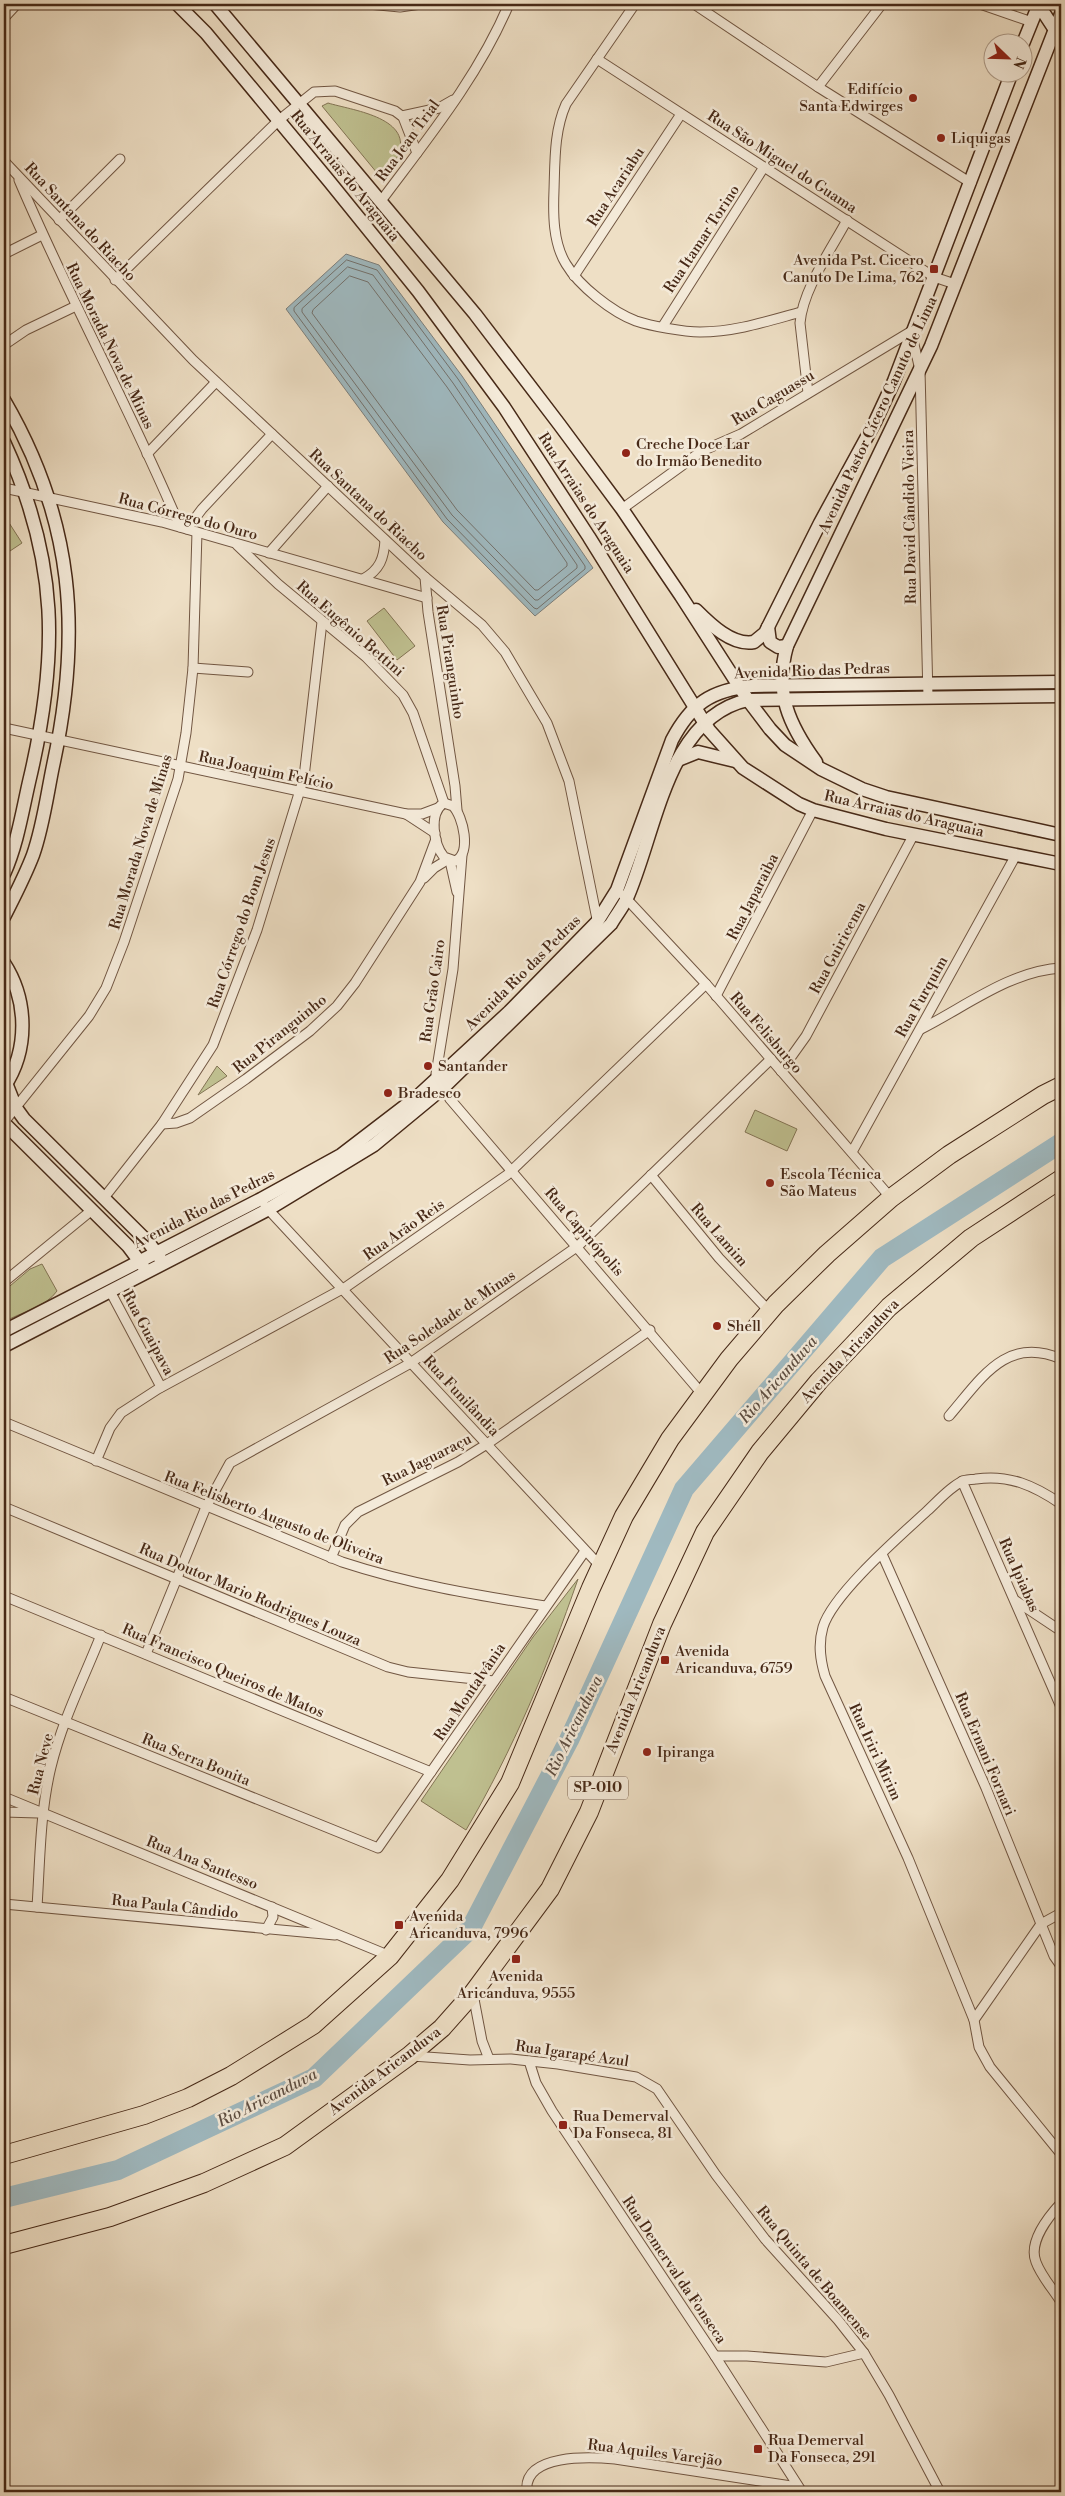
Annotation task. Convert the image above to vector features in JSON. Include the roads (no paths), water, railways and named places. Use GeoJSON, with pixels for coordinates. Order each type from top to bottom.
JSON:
{"type":"FeatureCollection","features":[{"type":"Feature","properties":{"kind":"highway"},"geometry":{"type":"LineString","coordinates":[[4,2155],[144,2115],[188,2098],[231,2076],[313,2025],[390,1956],[450,1880],[510,1783],[624,1516],[670,1439],[730,1359],[769,1311],[827,1254],[891,1198],[949,1155],[1043,1095],[1061,1086]]}},
{"type":"Feature","properties":{"kind":"highway","name":"Avenida Aricanduva"},"geometry":{"type":"LineString","coordinates":[[4,2245],[110,2217],[204,2183],[285,2146],[409,2056],[442,2028],[473,1993],[550,1889],[589,1812],[662,1624],[701,1540],[760,1452],[819,1381],[889,1307],[971,1238],[1061,1179]]}},
{"type":"Feature","properties":{"kind":"main road","name":"Rua Arraias do Araguaia"},"geometry":{"type":"LineString","coordinates":[[177,4],[206,33],[418,291],[504,407],[589,537],[704,722],[720,746],[735,761],[752,776],[813,810],[914,834],[1061,864]]}},
{"type":"Feature","properties":{"kind":"main road","name":"Rua Arraias do Araguaia"},"geometry":{"type":"LineString","coordinates":[[215,4],[475,314],[622,509],[682,596],[748,700],[770,729],[786,745],[821,768],[862,789],[886,797],[1061,835]]}},
{"type":"Feature","properties":{"kind":"main road"},"geometry":{"type":"LineString","coordinates":[[1028,32],[1038,4]]}},
{"type":"Feature","properties":{"kind":"main road"},"geometry":{"type":"LineString","coordinates":[[1038,4],[1055,30]]}},
{"type":"Feature","properties":{"kind":"main road","name":"Avenida Pastor Cícero Canuto de Lima"},"geometry":{"type":"LineString","coordinates":[[821,768],[798,737],[783,693],[783,662],[787,646],[920,370],[1061,14]]}},
{"type":"Feature","properties":{"kind":"main road","name":"Avenida Pastor Cícero Canuto de Lima"},"geometry":{"type":"LineString","coordinates":[[682,596],[718,629],[738,642],[754,642],[759,640],[768,627],[820,523],[875,422],[913,333],[1008,82]]}},
{"type":"Feature","properties":{"kind":"main road"},"geometry":{"type":"LineString","coordinates":[[4,400],[16,421],[40,474],[48,498],[64,557],[69,596],[68,681],[59,740],[33,855],[4,917]]}},
{"type":"Feature","properties":{"kind":"main road"},"geometry":{"type":"LineString","coordinates":[[4,442],[25,493],[44,557],[51,622],[47,690],[40,736],[13,849],[4,874]]}},
{"type":"Feature","properties":{"kind":"main road"},"geometry":{"type":"LineString","coordinates":[[768,627],[770,642],[778,647],[787,646]]}},
{"type":"Feature","properties":{"kind":"main road","name":"Avenida Rio das Pedras"},"geometry":{"type":"LineString","coordinates":[[928,691],[1061,682]]}},
{"type":"Feature","properties":{"kind":"main road","name":"Avenida Rio das Pedras"},"geometry":{"type":"LineString","coordinates":[[599,928],[617,890],[672,740],[683,719],[694,706],[703,700],[740,688],[783,693],[928,691],[1061,696]]}},
{"type":"Feature","properties":{"kind":"main road","name":"Avenida Rio das Pedras"},"geometry":{"type":"LineString","coordinates":[[4,1346],[165,1263],[264,1205],[374,1145],[440,1083],[627,899],[678,760],[692,735],[704,722],[726,707],[748,700],[783,693]]}},
{"type":"Feature","properties":{"kind":"main road"},"geometry":{"type":"LineString","coordinates":[[678,760],[698,752],[735,761]]}},
{"type":"Feature","properties":{"kind":"main road"},"geometry":{"type":"LineString","coordinates":[[4,963],[19,996],[23,1026],[18,1056],[5,1085],[16,1108],[165,1263]]}},
{"type":"Feature","properties":{"kind":"main road"},"geometry":{"type":"LineString","coordinates":[[4,1123],[140,1260],[147,1272]]}},
{"type":"Feature","properties":{"kind":"main road","name":"Avenida Rio das Pedras"},"geometry":{"type":"LineString","coordinates":[[4,1331],[156,1252],[264,1205]]}},
{"type":"Feature","properties":{"kind":"street"},"geometry":{"type":"LineString","coordinates":[[4,18],[17,4]]}},
{"type":"Feature","properties":{"kind":"street"},"geometry":{"type":"LineString","coordinates":[[368,4],[400,7],[421,4]]}},
{"type":"Feature","properties":{"kind":"street","name":"Rua Jean Trial"},"geometry":{"type":"LineString","coordinates":[[381,201],[458,97],[497,33],[509,4]]}},
{"type":"Feature","properties":{"kind":"street"},"geometry":{"type":"LineString","coordinates":[[636,4],[566,104],[560,118],[556,144],[553,203],[556,242],[565,264],[574,276],[604,302],[636,321],[699,332],[743,328],[801,312]]}},
{"type":"Feature","properties":{"kind":"street"},"geometry":{"type":"LineString","coordinates":[[694,4],[818,87],[970,182]]}},
{"type":"Feature","properties":{"kind":"street"},"geometry":{"type":"LineString","coordinates":[[818,87],[882,4]]}},
{"type":"Feature","properties":{"kind":"street"},"geometry":{"type":"LineString","coordinates":[[980,4],[1032,22]]}},
{"type":"Feature","properties":{"kind":"street"},"geometry":{"type":"LineString","coordinates":[[1055,30],[1061,48]]}},
{"type":"Feature","properties":{"kind":"street","name":"Rua São Miguel do Guama"},"geometry":{"type":"LineString","coordinates":[[597,59],[934,277],[955,284]]}},
{"type":"Feature","properties":{"kind":"street"},"geometry":{"type":"LineString","coordinates":[[115,280],[278,120],[314,92],[335,92],[377,104],[402,116],[411,133],[417,153]]}},
{"type":"Feature","properties":{"kind":"street"},"geometry":{"type":"LineString","coordinates":[[402,116],[439,108],[458,97]]}},
{"type":"Feature","properties":{"kind":"street","name":"Rua Acariabu"},"geometry":{"type":"LineString","coordinates":[[574,276],[681,114]]}},
{"type":"Feature","properties":{"kind":"street"},"geometry":{"type":"LineString","coordinates":[[59,220],[120,159]]}},
{"type":"Feature","properties":{"kind":"street","name":"Rua Santana do Riacho"},"geometry":{"type":"LineString","coordinates":[[4,161],[115,280],[216,382],[425,577],[482,625],[505,652],[546,723],[569,781],[599,928]]}},
{"type":"Feature","properties":{"kind":"street","name":"Rua Itamar Torino"},"geometry":{"type":"LineString","coordinates":[[663,326],[764,167]]}},
{"type":"Feature","properties":{"kind":"street","name":"Rua Morada Nova de Minas"},"geometry":{"type":"LineString","coordinates":[[17,175],[42,236],[183,528]]}},
{"type":"Feature","properties":{"kind":"street"},"geometry":{"type":"LineString","coordinates":[[808,393],[800,331],[801,312],[810,290],[847,220]]}},
{"type":"Feature","properties":{"kind":"street"},"geometry":{"type":"LineString","coordinates":[[4,254],[42,236]]}},
{"type":"Feature","properties":{"kind":"street"},"geometry":{"type":"LineString","coordinates":[[4,344],[26,330],[76,306]]}},
{"type":"Feature","properties":{"kind":"street","name":"Rua Caguassu"},"geometry":{"type":"LineString","coordinates":[[622,509],[695,455],[740,434],[913,333]]}},
{"type":"Feature","properties":{"kind":"street","name":"Rua David Cândido Vieira"},"geometry":{"type":"LineString","coordinates":[[913,333],[920,370],[928,691]]}},
{"type":"Feature","properties":{"kind":"street"},"geometry":{"type":"LineString","coordinates":[[147,454],[216,382]]}},
{"type":"Feature","properties":{"kind":"street"},"geometry":{"type":"LineString","coordinates":[[183,528],[272,434]]}},
{"type":"Feature","properties":{"kind":"street"},"geometry":{"type":"LineString","coordinates":[[269,553],[328,486]]}},
{"type":"Feature","properties":{"kind":"street","name":"Rua Córrego do Ouro"},"geometry":{"type":"LineString","coordinates":[[4,488],[183,528],[427,598]]}},
{"type":"Feature","properties":{"kind":"street","name":"Rua Morada Nova de Minas"},"geometry":{"type":"LineString","coordinates":[[4,1123],[89,1016],[106,988],[124,942],[181,767],[193,668],[197,532]]}},
{"type":"Feature","properties":{"kind":"street"},"geometry":{"type":"LineString","coordinates":[[364,579],[374,573],[380,564],[386,540]]}},
{"type":"Feature","properties":{"kind":"street","name":"Rua Eugênio Bettini"},"geometry":{"type":"LineString","coordinates":[[237,544],[278,584],[366,657],[403,694],[413,713],[441,805]]}},
{"type":"Feature","properties":{"kind":"street","name":"Rua Piranguinho"},"geometry":{"type":"LineString","coordinates":[[162,1124],[176,1123],[190,1118],[246,1079],[333,1010],[355,983],[420,882],[434,868],[449,860],[459,860],[462,855],[463,833],[457,810],[456,786],[425,577]]}},
{"type":"Feature","properties":{"kind":"street","name":"Rua Córrego do Bom Jesus"},"geometry":{"type":"LineString","coordinates":[[103,1199],[162,1124],[213,1045],[257,930],[304,777],[322,622]]}},
{"type":"Feature","properties":{"kind":"street"},"geometry":{"type":"LineString","coordinates":[[193,668],[248,672]]}},
{"type":"Feature","properties":{"kind":"street","name":"Rua Joaquim Felício"},"geometry":{"type":"LineString","coordinates":[[4,728],[406,814],[422,814],[441,805]]}},
{"type":"Feature","properties":{"kind":"street"},"geometry":{"type":"LineString","coordinates":[[441,805],[448,804],[457,810]]}},
{"type":"Feature","properties":{"kind":"street","name":"Rua Piranguinho"},"geometry":{"type":"LineString","coordinates":[[420,882],[436,836],[434,820],[441,805]]}},
{"type":"Feature","properties":{"kind":"street","name":"Rua Japaraiba"},"geometry":{"type":"LineString","coordinates":[[716,996],[813,810]]}},
{"type":"Feature","properties":{"kind":"street","name":"Rua Joaquim Felício"},"geometry":{"type":"LineString","coordinates":[[406,814],[436,836]]}},
{"type":"Feature","properties":{"kind":"street","name":"Rua Guiricema"},"geometry":{"type":"LineString","coordinates":[[781,1071],[806,1036],[914,834]]}},
{"type":"Feature","properties":{"kind":"street","name":"Rua Grão Cairo"},"geometry":{"type":"LineString","coordinates":[[436,836],[440,853],[449,860],[458,897]]}},
{"type":"Feature","properties":{"kind":"street","name":"Rua Grão Cairo"},"geometry":{"type":"LineString","coordinates":[[440,1083],[437,1062],[452,969],[458,897],[463,868],[462,855]]}},
{"type":"Feature","properties":{"kind":"street","name":"Rua Furquim"},"geometry":{"type":"LineString","coordinates":[[852,1152],[1016,855]]}},
{"type":"Feature","properties":{"kind":"street","name":"Rua Felisburgo"},"geometry":{"type":"LineString","coordinates":[[617,890],[706,984],[891,1198]]}},
{"type":"Feature","properties":{"kind":"street"},"geometry":{"type":"LineString","coordinates":[[920,1030],[1016,978],[1042,969],[1061,968]]}},
{"type":"Feature","properties":{"kind":"street","name":"Rua Arão Reis"},"geometry":{"type":"LineString","coordinates":[[96,1461],[116,1418],[161,1387],[343,1289],[512,1170],[706,984]]}},
{"type":"Feature","properties":{"kind":"street","name":"Rua Soledade de Minas"},"geometry":{"type":"LineString","coordinates":[[146,1654],[206,1507],[225,1468],[236,1458],[412,1362],[578,1246],[771,1059]]}},
{"type":"Feature","properties":{"kind":"street","name":"Rua Capinópolis"},"geometry":{"type":"LineString","coordinates":[[440,1083],[450,1099],[650,1330],[703,1395]]}},
{"type":"Feature","properties":{"kind":"street","name":"Rua Lamim"},"geometry":{"type":"LineString","coordinates":[[651,1175],[719,1258],[769,1311]]}},
{"type":"Feature","properties":{"kind":"street","name":"Rua Funilândia"},"geometry":{"type":"LineString","coordinates":[[264,1205],[601,1567]]}},
{"type":"Feature","properties":{"kind":"street"},"geometry":{"type":"LineString","coordinates":[[4,1282],[92,1210]]}},
{"type":"Feature","properties":{"kind":"street","name":"Rua Guaipava"},"geometry":{"type":"LineString","coordinates":[[110,1291],[161,1387]]}},
{"type":"Feature","properties":{"kind":"street","name":"Rua Jaguaraçu"},"geometry":{"type":"LineString","coordinates":[[331,1558],[345,1525],[358,1512],[458,1462],[487,1444],[650,1330]]}},
{"type":"Feature","properties":{"kind":"street"},"geometry":{"type":"LineString","coordinates":[[949,1416],[996,1363],[1025,1350],[1037,1351],[1061,1359]]}},
{"type":"Feature","properties":{"kind":"street","name":"Rua Felisberto Augusto de Oliveira"},"geometry":{"type":"LineString","coordinates":[[4,1422],[331,1558],[385,1576],[442,1590],[545,1606]]}},
{"type":"Feature","properties":{"kind":"street"},"geometry":{"type":"LineString","coordinates":[[962,1481],[986,1477],[1013,1479],[1038,1489],[1061,1504]]}},
{"type":"Feature","properties":{"kind":"street","name":"Rua Iriri Mirim"},"geometry":{"type":"LineString","coordinates":[[962,1481],[882,1554],[852,1585],[830,1612],[822,1632],[820,1660],[825,1676],[908,1858],[974,2020],[978,2047],[990,2066],[1061,2154]]}},
{"type":"Feature","properties":{"kind":"street","name":"Rua Ipiabas"},"geometry":{"type":"LineString","coordinates":[[962,1481],[1061,1707]]}},
{"type":"Feature","properties":{"kind":"street","name":"Rua Doutor Mario Rodrigues Louza"},"geometry":{"type":"LineString","coordinates":[[4,1507],[388,1667],[408,1672],[494,1681]]}},
{"type":"Feature","properties":{"kind":"street","name":"Rua Montalvânia"},"geometry":{"type":"LineString","coordinates":[[378,1848],[585,1550]]}},
{"type":"Feature","properties":{"kind":"street","name":"Rua Ernani Fornari"},"geometry":{"type":"LineString","coordinates":[[882,1554],[986,1788],[1054,1956],[1061,1966]]}},
{"type":"Feature","properties":{"kind":"street","name":"Rua Francisco Queiros de Matos"},"geometry":{"type":"LineString","coordinates":[[4,1596],[431,1772]]}},
{"type":"Feature","properties":{"kind":"street"},"geometry":{"type":"LineString","coordinates":[[1016,1601],[1061,1630]]}},
{"type":"Feature","properties":{"kind":"street","name":"Rua Neve"},"geometry":{"type":"LineString","coordinates":[[36,1907],[44,1813],[51,1768],[66,1722],[101,1635]]}},
{"type":"Feature","properties":{"kind":"street","name":"Rua Serra Bonita"},"geometry":{"type":"LineString","coordinates":[[4,1697],[378,1848]]}},
{"type":"Feature","properties":{"kind":"street","name":"Rua Ana Santesso"},"geometry":{"type":"LineString","coordinates":[[4,1797],[390,1956]]}},
{"type":"Feature","properties":{"kind":"street"},"geometry":{"type":"LineString","coordinates":[[4,1812],[44,1813]]}},
{"type":"Feature","properties":{"kind":"street","name":"Rua Paula Cândido"},"geometry":{"type":"LineString","coordinates":[[4,1904],[343,1936]]}},
{"type":"Feature","properties":{"kind":"street"},"geometry":{"type":"LineString","coordinates":[[266,1930],[273,1917],[272,1907]]}},
{"type":"Feature","properties":{"kind":"street"},"geometry":{"type":"LineString","coordinates":[[974,2020],[1041,1924],[1061,1913]]}},
{"type":"Feature","properties":{"kind":"street"},"geometry":{"type":"LineString","coordinates":[[473,1993],[482,2042],[489,2059]]}},
{"type":"Feature","properties":{"kind":"street","name":"Rua Igarapé Azul"},"geometry":{"type":"LineString","coordinates":[[409,2056],[529,2061],[636,2077],[650,2083]]}},
{"type":"Feature","properties":{"kind":"street","name":"Rua Demerval da Fonseca"},"geometry":{"type":"LineString","coordinates":[[529,2061],[536,2083],[552,2111],[715,2356],[800,2489]]}},
{"type":"Feature","properties":{"kind":"street","name":"Rua Quinta de Boamense"},"geometry":{"type":"LineString","coordinates":[[650,2083],[657,2088],[716,2175],[765,2239],[848,2331],[864,2353],[886,2388],[940,2492]]}},
{"type":"Feature","properties":{"kind":"street"},"geometry":{"type":"LineString","coordinates":[[1061,2203],[1050,2215],[1039,2234],[1034,2253],[1036,2262],[1061,2302]]}},
{"type":"Feature","properties":{"kind":"street"},"geometry":{"type":"LineString","coordinates":[[715,2356],[747,2356],[826,2362],[864,2353]]}},
{"type":"Feature","properties":{"kind":"street","name":"Rua Aquiles Varejão"},"geometry":{"type":"LineString","coordinates":[[527,2492],[527,2482],[533,2472],[558,2460],[586,2457],[615,2459],[800,2489]]}},
{"type":"Feature","properties":{"kind":"water"},"geometry":{"type":"Polygon","coordinates":[[[346,254],[379,265],[462,376],[593,568],[535,616],[443,522],[286,309],[346,254]]]}},
{"type":"Feature","properties":{"kind":"waterway","name":"Rio Aricanduva"},"geometry":{"type":"LineString","coordinates":[[4,2198],[118,2170],[314,2078],[471,1928],[569,1740],[684,1489],[882,1258],[1061,1143]]}},
{"type":"Feature","properties":{"kind":"place","name":"Edifício Santa Edwirges"},"geometry":{"type":"Point","coordinates":[913,98]}},
{"type":"Feature","properties":{"kind":"place","name":"Liquigas"},"geometry":{"type":"Point","coordinates":[941,138]}},
{"type":"Feature","properties":{"kind":"place","name":"Avenida Pst. Cicero Canuto De Lima, 762"},"geometry":{"type":"Point","coordinates":[934,269]}},
{"type":"Feature","properties":{"kind":"place","name":"Creche Doce Lar do Irmão Benedito"},"geometry":{"type":"Point","coordinates":[626,453]}},
{"type":"Feature","properties":{"kind":"place","name":"Santander"},"geometry":{"type":"Point","coordinates":[428,1066]}},
{"type":"Feature","properties":{"kind":"place","name":"Bradesco"},"geometry":{"type":"Point","coordinates":[388,1093]}},
{"type":"Feature","properties":{"kind":"place","name":"Escola Técnica São Mateus"},"geometry":{"type":"Point","coordinates":[770,1183]}},
{"type":"Feature","properties":{"kind":"place","name":"Shell"},"geometry":{"type":"Point","coordinates":[717,1326]}},
{"type":"Feature","properties":{"kind":"place","name":"Avenida Aricanduva, 6759"},"geometry":{"type":"Point","coordinates":[665,1660]}},
{"type":"Feature","properties":{"kind":"place","name":"Ipiranga"},"geometry":{"type":"Point","coordinates":[647,1752]}},
{"type":"Feature","properties":{"kind":"place","name":"Avenida Aricanduva, 7996"},"geometry":{"type":"Point","coordinates":[399,1925]}},
{"type":"Feature","properties":{"kind":"place","name":"Avenida Aricanduva, 9555"},"geometry":{"type":"Point","coordinates":[516,1959]}},
{"type":"Feature","properties":{"kind":"place","name":"Rua Demerval Da Fonseca, 81"},"geometry":{"type":"Point","coordinates":[563,2125]}},
{"type":"Feature","properties":{"kind":"place","name":"Rua Demerval Da Fonseca, 291"},"geometry":{"type":"Point","coordinates":[758,2449]}}]}
